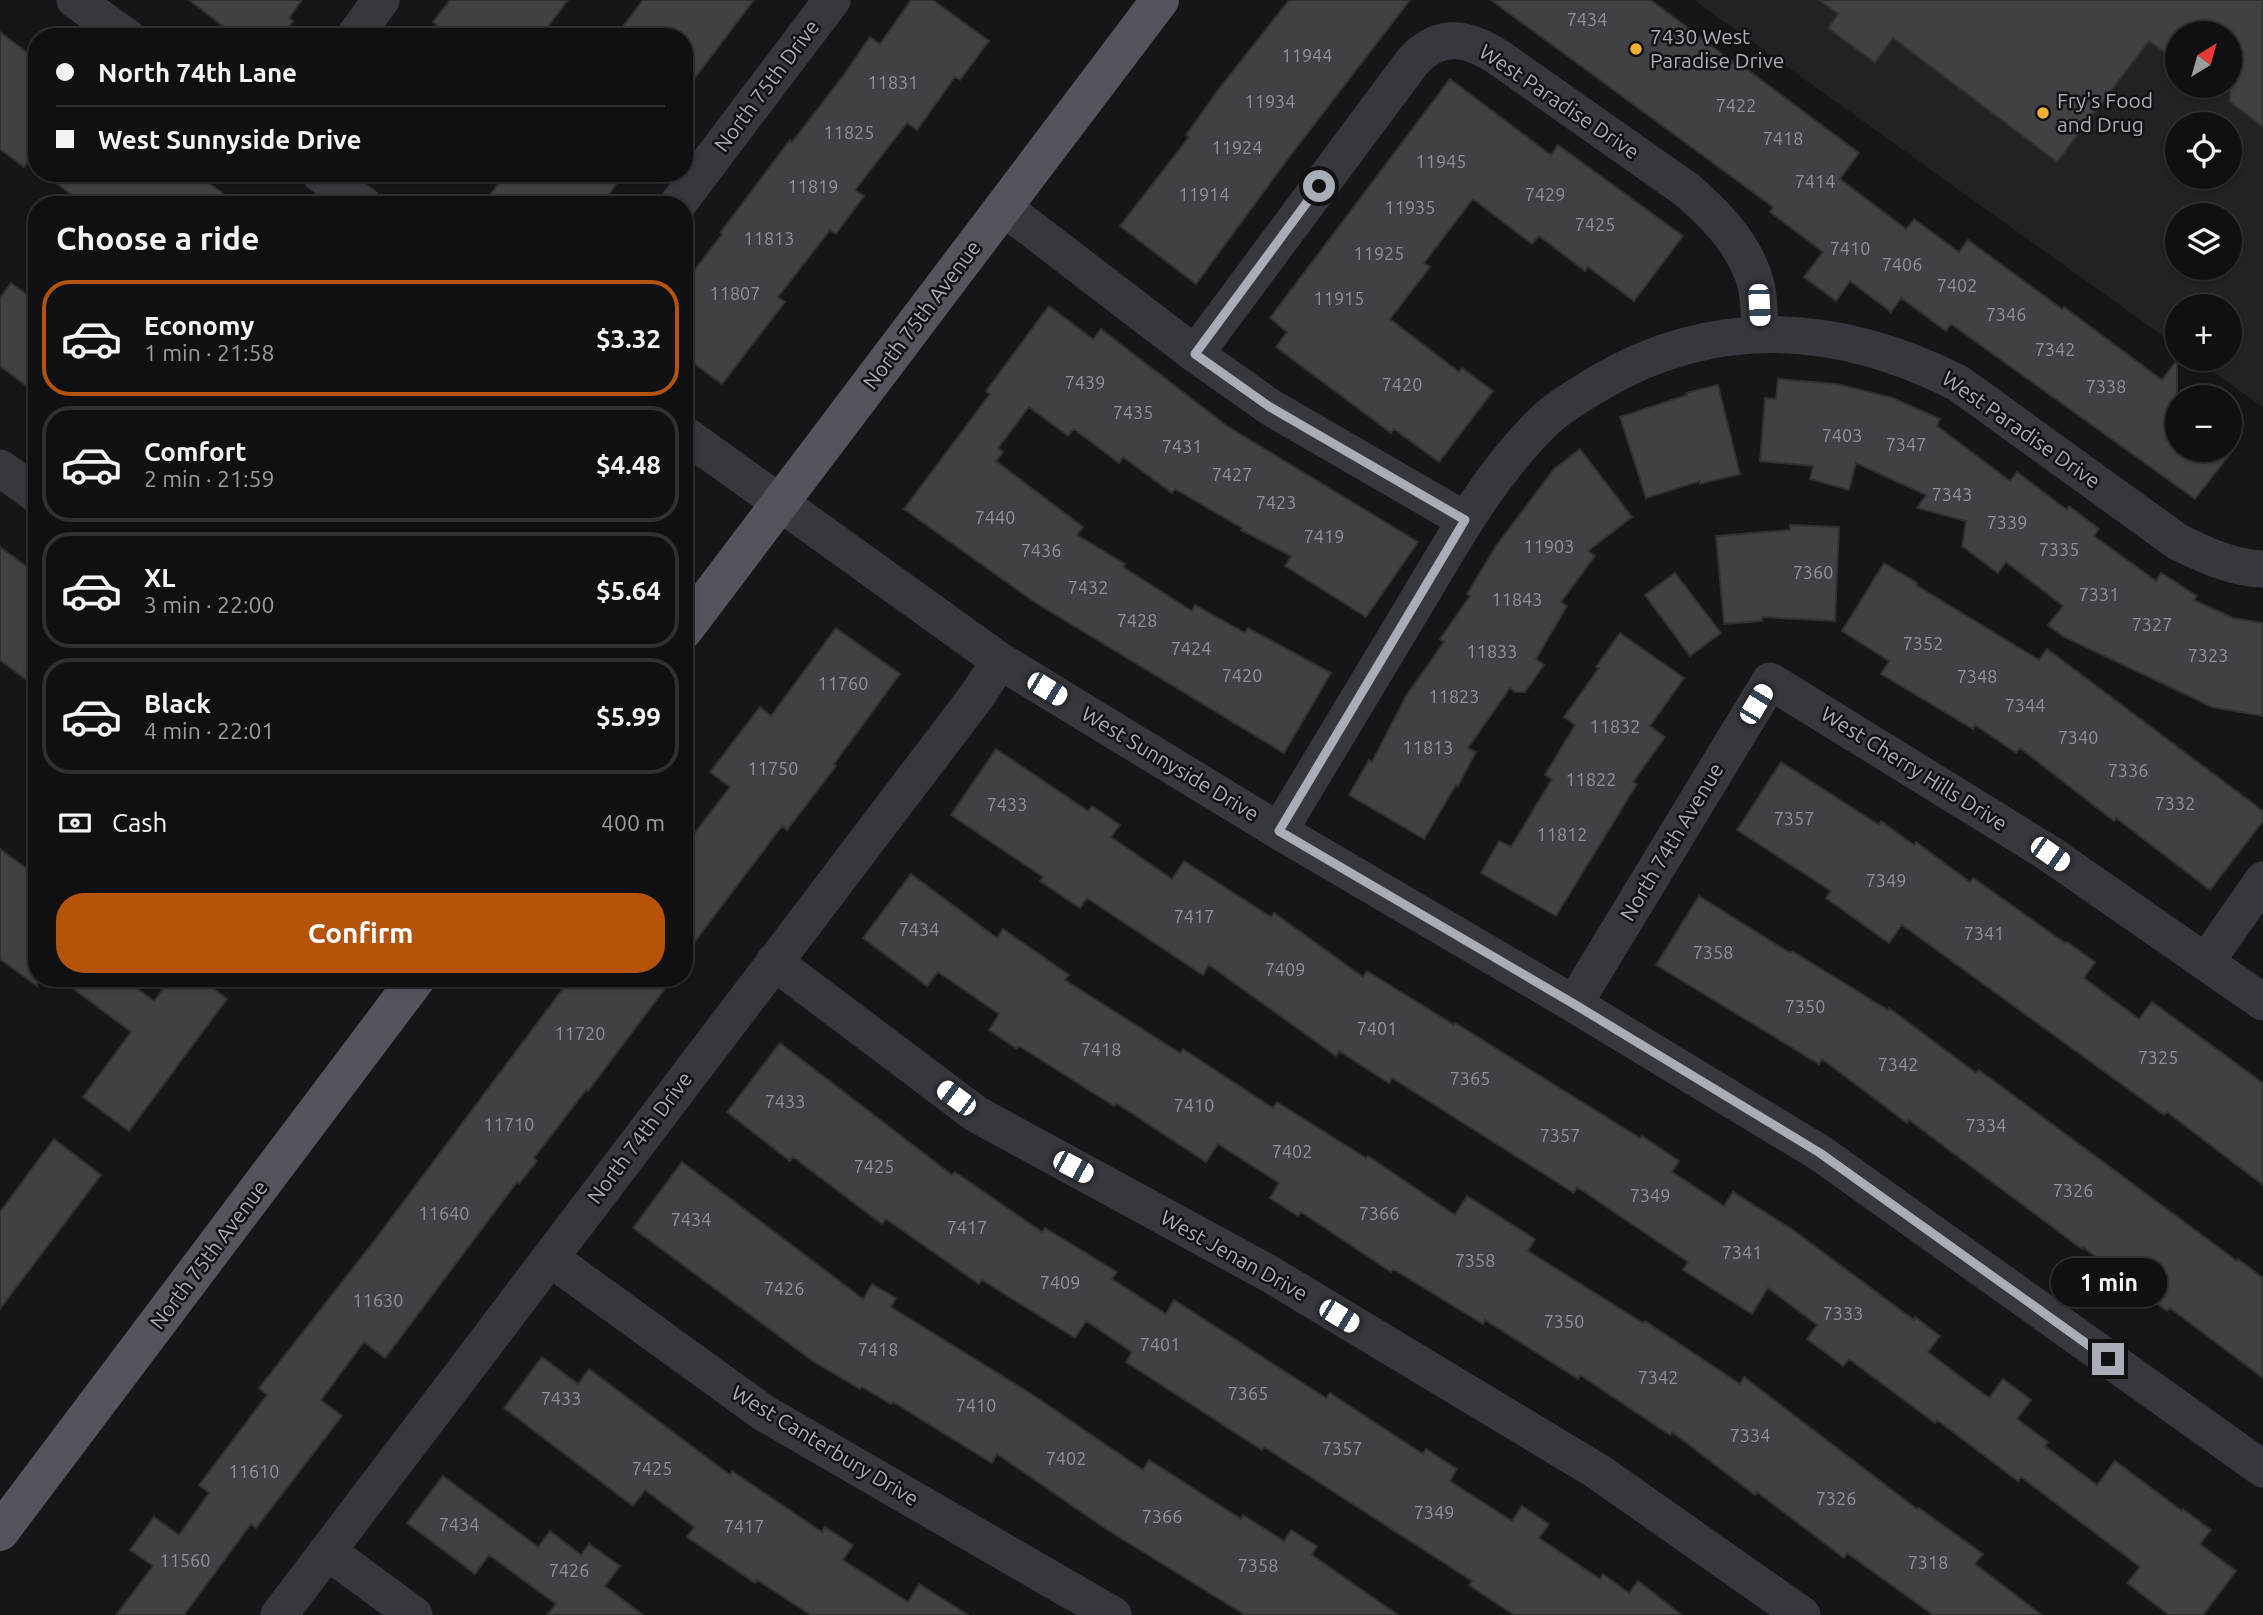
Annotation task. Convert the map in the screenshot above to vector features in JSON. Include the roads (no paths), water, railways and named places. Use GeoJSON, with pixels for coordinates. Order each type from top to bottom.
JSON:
{"type":"FeatureCollection","features":[{"type":"Feature","properties":{"kind":"main road","name":"North 75th Avenue"},"geometry":{"type":"LineString","coordinates":[[693,618],[1160,0]]}},
{"type":"Feature","properties":{"kind":"main road","name":"North 75th Avenue"},"geometry":{"type":"LineString","coordinates":[[0,1532],[410,987]]}},
{"type":"Feature","properties":{"kind":"street"},"geometry":{"type":"LineString","coordinates":[[75,0],[114,28]]}},
{"type":"Feature","properties":{"kind":"street"},"geometry":{"type":"LineString","coordinates":[[361,28],[381,0]]}},
{"type":"Feature","properties":{"kind":"street","name":"North 75th Drive"},"geometry":{"type":"LineString","coordinates":[[684,196],[832,0]]}},
{"type":"Feature","properties":{"kind":"street","name":"West Paradise Drive"},"geometry":{"type":"LineString","coordinates":[[1195,354],[1413,61],[1425,48],[1441,40],[1460,40],[1484,48],[1499,57],[1687,190],[1711,211],[1732,236],[1752,271],[1759,305],[1760,334],[1813,336],[1860,344],[1929,368],[1988,403],[2178,542],[2210,558],[2249,569],[2263,569]]}},
{"type":"Feature","properties":{"kind":"street"},"geometry":{"type":"LineString","coordinates":[[331,182],[351,196]]}},
{"type":"Feature","properties":{"kind":"street"},"geometry":{"type":"LineString","coordinates":[[1003,207],[1195,354],[1270,407],[1465,520]]}},
{"type":"Feature","properties":{"kind":"street"},"geometry":{"type":"LineString","coordinates":[[1279,831],[1465,520],[1493,478],[1545,420],[1571,400],[1616,373],[1659,353],[1711,341],[1760,334]]}},
{"type":"Feature","properties":{"kind":"street","name":"West Sunnyside Drive"},"geometry":{"type":"LineString","coordinates":[[693,440],[1000,661],[1279,831],[1574,1004],[1820,1153],[2263,1469]]}},
{"type":"Feature","properties":{"kind":"street"},"geometry":{"type":"LineString","coordinates":[[0,468],[28,488]]}},
{"type":"Feature","properties":{"kind":"street","name":"North 74th Drive"},"geometry":{"type":"LineString","coordinates":[[279,1615],[976,697],[1000,661]]}},
{"type":"Feature","properties":{"kind":"street","name":"West Cherry Hills Drive"},"geometry":{"type":"LineString","coordinates":[[1770,681],[2050,854],[2263,1002]]}},
{"type":"Feature","properties":{"kind":"street","name":"North 74th Avenue"},"geometry":{"type":"LineString","coordinates":[[1574,1004],[1770,681]]}},
{"type":"Feature","properties":{"kind":"street"},"geometry":{"type":"LineString","coordinates":[[2206,962],[2263,880]]}},
{"type":"Feature","properties":{"kind":"street","name":"West Jenan Drive"},"geometry":{"type":"LineString","coordinates":[[774,962],[976,1114],[1268,1273],[1586,1464],[1802,1615]]}},
{"type":"Feature","properties":{"kind":"street","name":"West Canterbury Drive"},"geometry":{"type":"LineString","coordinates":[[550,1258],[764,1413],[1113,1615]]}},
{"type":"Feature","properties":{"kind":"street"},"geometry":{"type":"LineString","coordinates":[[327,1551],[414,1615]]}},
{"type":"Feature","properties":{"kind":"place","name":"7430 West Paradise Drive"},"geometry":{"type":"Point","coordinates":[1636,49]}},
{"type":"Feature","properties":{"kind":"place","name":"Fry's Food and Drug"},"geometry":{"type":"Point","coordinates":[2043,113]}}]}
